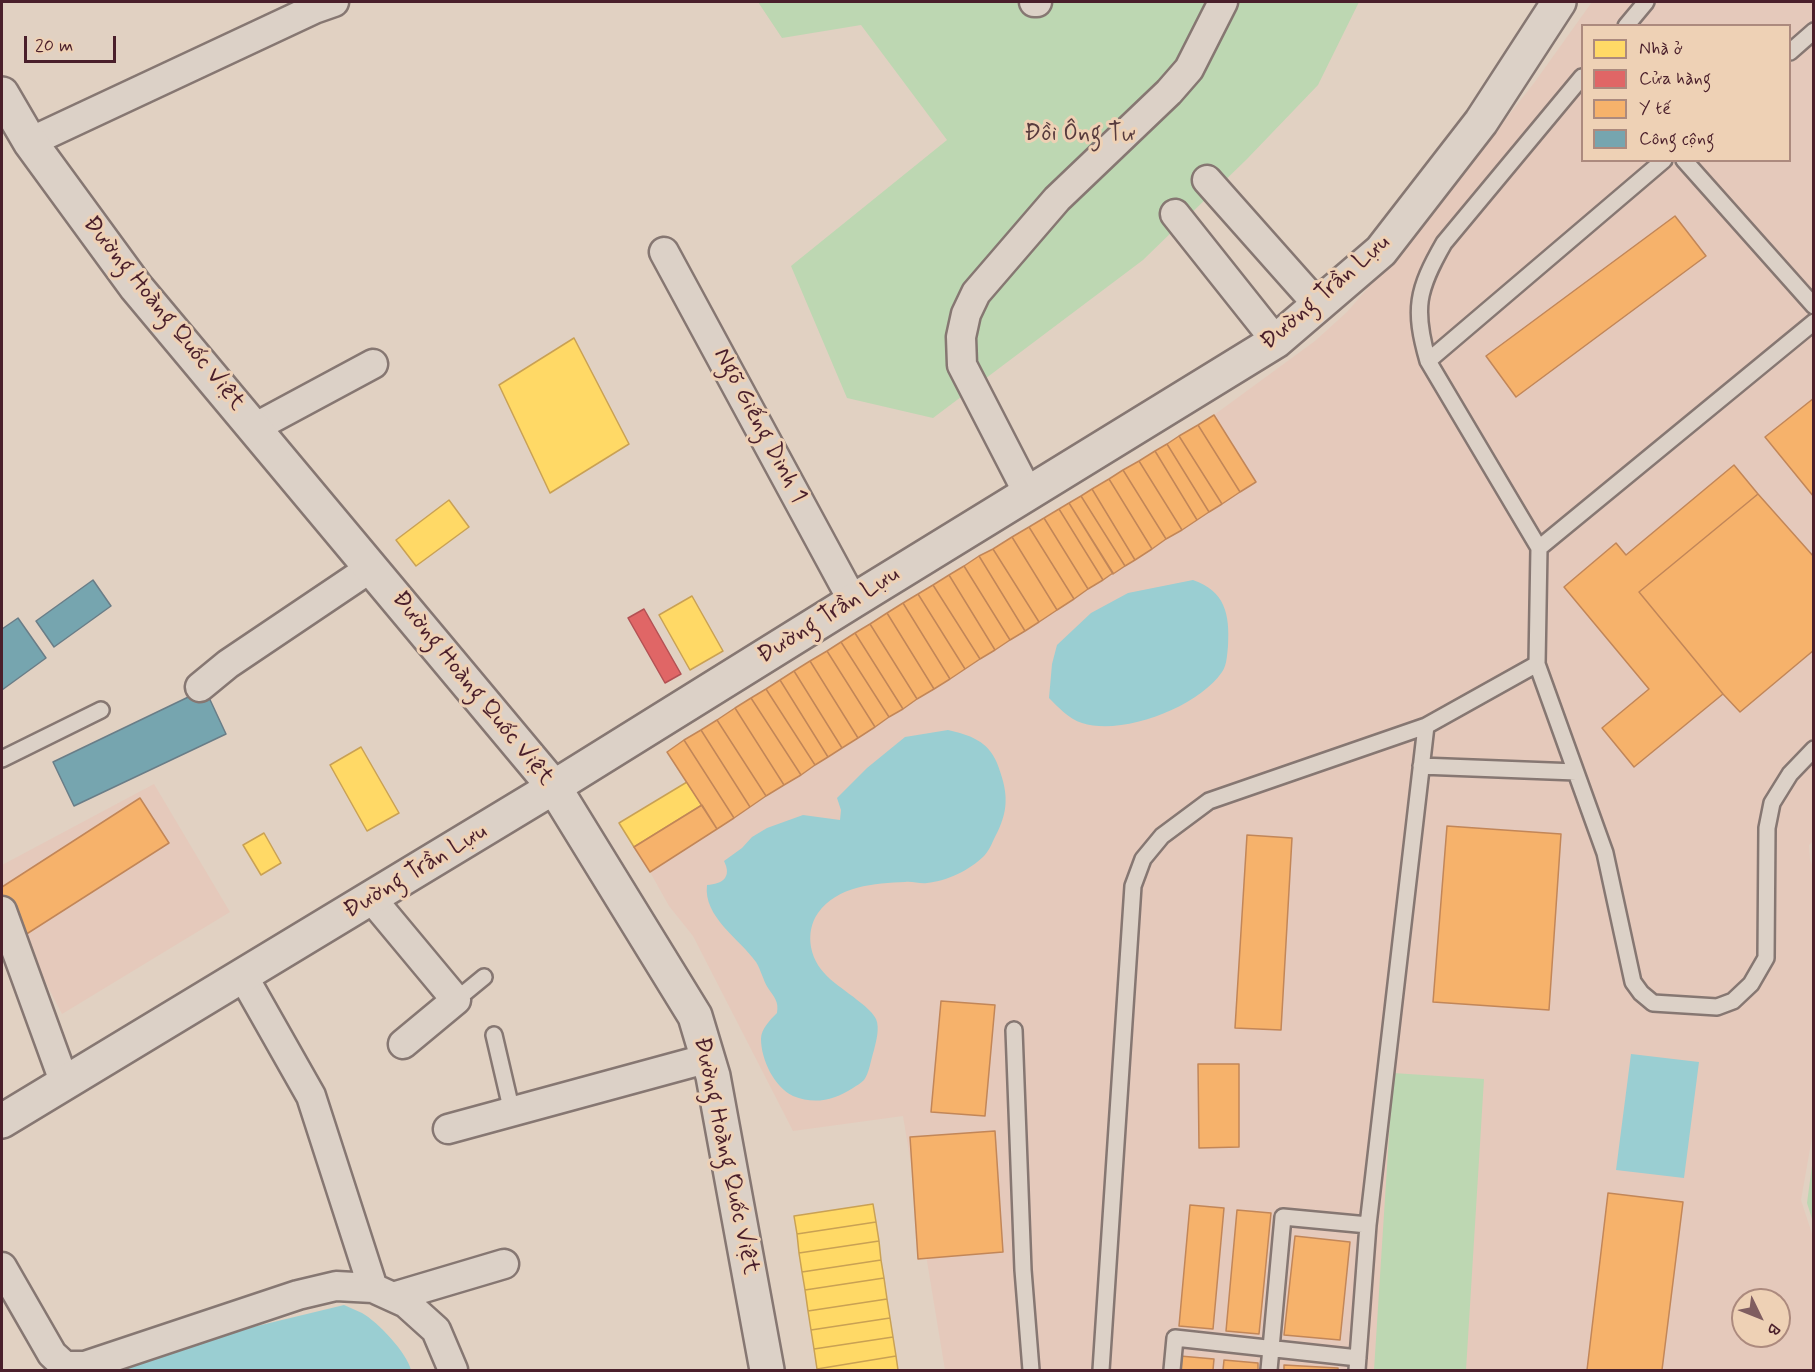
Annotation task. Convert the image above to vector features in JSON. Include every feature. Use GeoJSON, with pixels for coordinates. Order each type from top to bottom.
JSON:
{"type":"FeatureCollection","features":[{"type":"Feature","properties":{"kind":"main road","name":"Đường Trần Lựu"},"geometry":{"type":"LineString","coordinates":[[2,1122],[554,788],[1276,341],[1381,251],[1481,122],[1558,2]]}},
{"type":"Feature","properties":{"kind":"main road","name":"Đường Hoàng Quốc Việt"},"geometry":{"type":"LineString","coordinates":[[2,94],[30,142],[136,287],[372,567],[554,788],[695,1016],[709,1058],[767,1371]]}},
{"type":"Feature","properties":{"kind":"street"},"geometry":{"type":"LineString","coordinates":[[30,142],[314,9],[334,2]]}},
{"type":"Feature","properties":{"kind":"street"},"geometry":{"type":"LineString","coordinates":[[1028,493],[963,365],[961,337],[966,314],[976,293],[1057,199],[1169,92],[1189,69],[1223,2]]}},
{"type":"Feature","properties":{"kind":"street"},"geometry":{"type":"LineString","coordinates":[[1207,180],[1318,305]]}},
{"type":"Feature","properties":{"kind":"street"},"geometry":{"type":"LineString","coordinates":[[1175,214],[1276,341]]}},
{"type":"Feature","properties":{"kind":"street","name":"Ngõ Giếng Dinh 1"},"geometry":{"type":"LineString","coordinates":[[664,252],[853,601]]}},
{"type":"Feature","properties":{"kind":"street"},"geometry":{"type":"LineString","coordinates":[[254,428],[373,364]]}},
{"type":"Feature","properties":{"kind":"street"},"geometry":{"type":"LineString","coordinates":[[200,687],[228,664],[372,567]]}},
{"type":"Feature","properties":{"kind":"street"},"geometry":{"type":"LineString","coordinates":[[371,898],[456,1000],[403,1044]]}},
{"type":"Feature","properties":{"kind":"street"},"geometry":{"type":"LineString","coordinates":[[2,911],[65,1084]]}},
{"type":"Feature","properties":{"kind":"street"},"geometry":{"type":"LineString","coordinates":[[243,976],[311,1095],[383,1293]]}},
{"type":"Feature","properties":{"kind":"street"},"geometry":{"type":"LineString","coordinates":[[448,1129],[709,1058]]}},
{"type":"Feature","properties":{"kind":"street"},"geometry":{"type":"LineString","coordinates":[[383,1293],[504,1264]]}},
{"type":"Feature","properties":{"kind":"street"},"geometry":{"type":"LineString","coordinates":[[2,1267],[52,1354],[65,1366],[85,1366],[298,1295],[336,1286],[383,1293],[406,1303],[436,1330],[453,1371]]}},
{"type":"Feature","properties":{"kind":"lane"},"geometry":{"type":"LineString","coordinates":[[1628,24],[1646,2]]}},
{"type":"Feature","properties":{"kind":"lane"},"geometry":{"type":"LineString","coordinates":[[1791,51],[1814,31]]}},
{"type":"Feature","properties":{"kind":"lane"},"geometry":{"type":"LineString","coordinates":[[1581,78],[1444,243],[1428,271],[1419,304],[1420,332],[1428,361],[1539,548],[1537,664],[1605,853],[1633,982],[1653,1003],[1717,1007],[1733,1001],[1751,984],[1766,958],[1767,828],[1772,803],[1790,774],[1814,749]]}},
{"type":"Feature","properties":{"kind":"lane"},"geometry":{"type":"LineString","coordinates":[[1428,361],[1662,162]]}},
{"type":"Feature","properties":{"kind":"lane"},"geometry":{"type":"LineString","coordinates":[[1686,162],[1814,306]]}},
{"type":"Feature","properties":{"kind":"lane"},"geometry":{"type":"LineString","coordinates":[[1539,548],[1814,322]]}},
{"type":"Feature","properties":{"kind":"lane"},"geometry":{"type":"LineString","coordinates":[[1101,1371],[1133,886],[1143,859],[1162,836],[1209,801],[1426,726],[1537,664]]}},
{"type":"Feature","properties":{"kind":"lane"},"geometry":{"type":"LineString","coordinates":[[2,759],[102,710]]}},
{"type":"Feature","properties":{"kind":"lane"},"geometry":{"type":"LineString","coordinates":[[1172,1371],[1174,1338],[1272,1348],[1358,1364],[1368,1225],[1426,726]]}},
{"type":"Feature","properties":{"kind":"lane"},"geometry":{"type":"LineString","coordinates":[[1421,766],[1576,772]]}},
{"type":"Feature","properties":{"kind":"lane"},"geometry":{"type":"LineString","coordinates":[[456,1000],[484,976]]}},
{"type":"Feature","properties":{"kind":"lane"},"geometry":{"type":"LineString","coordinates":[[1014,1030],[1023,1270],[1031,1371]]}},
{"type":"Feature","properties":{"kind":"lane"},"geometry":{"type":"LineString","coordinates":[[494,1035],[512,1112]]}},
{"type":"Feature","properties":{"kind":"lane"},"geometry":{"type":"LineString","coordinates":[[1269,1371],[1283,1217],[1368,1225]]}},
{"type":"Feature","properties":{"kind":"shaded area"},"geometry":{"type":"Polygon","coordinates":[[[1592,2],[1813,2],[1814,840],[1809,845],[1810,860],[1814,869],[1814,1126],[1801,1200],[1813,1237],[1813,1370],[945,1370],[903,1116],[793,1131],[693,936],[669,906],[650,872],[1255,482],[1214,415],[1315,341],[1347,312],[1419,229],[1534,83],[1592,2]]]}},
{"type":"Feature","properties":{"kind":"shaded area"},"geometry":{"type":"Polygon","coordinates":[[[154,784],[230,912],[62,1014],[2,899],[2,865],[154,784]]]}},
{"type":"Feature","properties":{"kind":"green space","name":"Đồi Ông Tư"},"geometry":{"type":"Polygon","coordinates":[[[758,2],[1359,2],[1318,85],[1247,159],[1143,260],[933,418],[847,398],[791,266],[947,140],[861,25],[782,38],[758,2]]]}},
{"type":"Feature","properties":{"kind":"green space"},"geometry":{"type":"Polygon","coordinates":[[[1393,1073],[1484,1079],[1466,1370],[1374,1370],[1393,1073]]]}},
{"type":"Feature","properties":{"kind":"green space"},"geometry":{"type":"Polygon","coordinates":[[[1813,1158],[1813,1222],[1807,1203],[1813,1158]]]}},
{"type":"Feature","properties":{"kind":"water"},"geometry":{"type":"Polygon","coordinates":[[[1193,580],[1212,590],[1219,597],[1228,624],[1226,663],[1211,685],[1196,697],[1158,716],[1118,725],[1099,726],[1082,723],[1073,719],[1049,698],[1052,664],[1057,645],[1091,613],[1128,593],[1193,580]]]}},
{"type":"Feature","properties":{"kind":"water"},"geometry":{"type":"Polygon","coordinates":[[[948,730],[977,740],[993,755],[1006,798],[1001,824],[986,854],[958,874],[927,883],[893,883],[857,888],[835,897],[818,913],[810,934],[814,957],[830,979],[873,1015],[878,1027],[877,1035],[867,1074],[860,1083],[839,1096],[824,1100],[801,1099],[793,1096],[780,1086],[770,1072],[763,1055],[761,1039],[766,1025],[777,1013],[776,999],[766,985],[756,962],[717,917],[707,897],[707,885],[722,881],[727,871],[724,861],[742,848],[752,837],[767,828],[803,815],[840,820],[841,810],[837,798],[867,768],[905,737],[948,730]]]}},
{"type":"Feature","properties":{"kind":"water"},"geometry":{"type":"Polygon","coordinates":[[[1631,1054],[1699,1062],[1684,1178],[1616,1170],[1631,1054]]]}},
{"type":"Feature","properties":{"kind":"water"},"geometry":{"type":"Polygon","coordinates":[[[344,1305],[369,1317],[398,1347],[411,1370],[118,1370],[136,1360],[191,1342],[344,1305]]]}},
{"type":"Feature","properties":{"kind":"building: Nhà ở"},"geometry":{"type":"Polygon","coordinates":[[[574,338],[629,444],[550,493],[499,385],[574,338]]]}},
{"type":"Feature","properties":{"kind":"building: Nhà ở"},"geometry":{"type":"Polygon","coordinates":[[[449,500],[469,527],[416,566],[396,540],[449,500]]]}},
{"type":"Feature","properties":{"kind":"building: Nhà ở"},"geometry":{"type":"Polygon","coordinates":[[[692,596],[723,651],[690,670],[659,615],[692,596]]]}},
{"type":"Feature","properties":{"kind":"building: Nhà ở"},"geometry":{"type":"Polygon","coordinates":[[[361,747],[399,813],[367,831],[330,765],[361,747]]]}},
{"type":"Feature","properties":{"kind":"building: Nhà ở"},"geometry":{"type":"Polygon","coordinates":[[[687,782],[702,805],[634,847],[619,823],[687,782]]]}},
{"type":"Feature","properties":{"kind":"building: Nhà ở"},"geometry":{"type":"Polygon","coordinates":[[[264,833],[281,863],[261,875],[243,845],[264,833]]]}},
{"type":"Feature","properties":{"kind":"building: Nhà ở"},"geometry":{"type":"Polygon","coordinates":[[[873,1204],[876,1222],[797,1234],[794,1216],[873,1204]]]}},
{"type":"Feature","properties":{"kind":"building: Nhà ở"},"geometry":{"type":"Polygon","coordinates":[[[876,1222],[879,1241],[799,1253],[797,1234],[876,1222]]]}},
{"type":"Feature","properties":{"kind":"building: Nhà ở"},"geometry":{"type":"Polygon","coordinates":[[[879,1241],[881,1260],[802,1272],[799,1253],[879,1241]]]}},
{"type":"Feature","properties":{"kind":"building: Nhà ở"},"geometry":{"type":"Polygon","coordinates":[[[881,1260],[884,1278],[805,1290],[802,1272],[881,1260]]]}},
{"type":"Feature","properties":{"kind":"building: Nhà ở"},"geometry":{"type":"Polygon","coordinates":[[[884,1278],[887,1299],[808,1311],[805,1290],[884,1278]]]}},
{"type":"Feature","properties":{"kind":"building: Nhà ở"},"geometry":{"type":"Polygon","coordinates":[[[887,1299],[890,1318],[811,1330],[808,1311],[887,1299]]]}},
{"type":"Feature","properties":{"kind":"building: Nhà ở"},"geometry":{"type":"Polygon","coordinates":[[[890,1318],[893,1337],[814,1349],[811,1330],[890,1318]]]}},
{"type":"Feature","properties":{"kind":"building: Nhà ở"},"geometry":{"type":"Polygon","coordinates":[[[893,1337],[896,1356],[817,1369],[814,1349],[893,1337]]]}},
{"type":"Feature","properties":{"kind":"building: Nhà ở"},"geometry":{"type":"Polygon","coordinates":[[[896,1356],[898,1370],[817,1370],[817,1369],[896,1356]]]}},
{"type":"Feature","properties":{"kind":"building: Cửa hàng"},"geometry":{"type":"Polygon","coordinates":[[[644,609],[681,674],[665,683],[628,618],[644,609]]]}},
{"type":"Feature","properties":{"kind":"building: Y tế"},"geometry":{"type":"Polygon","coordinates":[[[1675,216],[1706,256],[1516,397],[1486,356],[1675,216]]]}},
{"type":"Feature","properties":{"kind":"building: Y tế"},"geometry":{"type":"Polygon","coordinates":[[[1814,398],[1814,497],[1765,437],[1814,398]]]}},
{"type":"Feature","properties":{"kind":"building: Y tế"},"geometry":{"type":"Polygon","coordinates":[[[1214,415],[1256,482],[1240,492],[1198,425],[1214,415]]]}},
{"type":"Feature","properties":{"kind":"building: Y tế"},"geometry":{"type":"Polygon","coordinates":[[[1198,425],[1240,492],[1222,504],[1179,436],[1198,425]]]}},
{"type":"Feature","properties":{"kind":"building: Y tế"},"geometry":{"type":"Polygon","coordinates":[[[1179,436],[1222,504],[1209,512],[1167,444],[1179,436]]]}},
{"type":"Feature","properties":{"kind":"building: Y tế"},"geometry":{"type":"Polygon","coordinates":[[[1167,444],[1209,512],[1197,520],[1155,451],[1167,444]]]}},
{"type":"Feature","properties":{"kind":"building: Y tế"},"geometry":{"type":"Polygon","coordinates":[[[1155,451],[1197,520],[1182,530],[1139,461],[1155,451]]]}},
{"type":"Feature","properties":{"kind":"building: Y tế"},"geometry":{"type":"Polygon","coordinates":[[[1139,461],[1182,530],[1166,539],[1123,470],[1139,461]]]}},
{"type":"Feature","properties":{"kind":"building: Y tế"},"geometry":{"type":"Polygon","coordinates":[[[1734,465],[1758,494],[1639,592],[1723,694],[1634,767],[1602,728],[1649,689],[1564,587],[1616,543],[1626,555],[1734,465]]]}},
{"type":"Feature","properties":{"kind":"building: Y tế"},"geometry":{"type":"Polygon","coordinates":[[[1123,470],[1166,539],[1152,549],[1109,479],[1123,470]]]}},
{"type":"Feature","properties":{"kind":"building: Y tế"},"geometry":{"type":"Polygon","coordinates":[[[1109,479],[1152,549],[1135,560],[1092,489],[1109,479]]]}},
{"type":"Feature","properties":{"kind":"building: Y tế"},"geometry":{"type":"Polygon","coordinates":[[[1092,489],[1135,560],[1125,566],[1081,496],[1092,489]]]}},
{"type":"Feature","properties":{"kind":"building: Y tế"},"geometry":{"type":"Polygon","coordinates":[[[1758,494],[1814,557],[1814,650],[1740,712],[1639,592],[1758,494]]]}},
{"type":"Feature","properties":{"kind":"building: Y tế"},"geometry":{"type":"Polygon","coordinates":[[[1081,496],[1125,566],[1113,574],[1069,503],[1081,496]]]}},
{"type":"Feature","properties":{"kind":"building: Y tế"},"geometry":{"type":"Polygon","coordinates":[[[1069,503],[1113,573],[1103,580],[1059,509],[1069,503]]]}},
{"type":"Feature","properties":{"kind":"building: Y tế"},"geometry":{"type":"Polygon","coordinates":[[[1059,509],[1103,580],[1088,589],[1044,518],[1059,509]]]}},
{"type":"Feature","properties":{"kind":"building: Y tế"},"geometry":{"type":"Polygon","coordinates":[[[1044,518],[1088,589],[1074,599],[1029,527],[1044,518]]]}},
{"type":"Feature","properties":{"kind":"building: Y tế"},"geometry":{"type":"Polygon","coordinates":[[[1029,527],[1074,599],[1057,610],[1012,537],[1029,527]]]}},
{"type":"Feature","properties":{"kind":"building: Y tế"},"geometry":{"type":"Polygon","coordinates":[[[1012,537],[1057,610],[1039,622],[993,549],[1012,537]]]}},
{"type":"Feature","properties":{"kind":"building: Y tế"},"geometry":{"type":"Polygon","coordinates":[[[993,549],[1039,622],[1025,631],[979,556],[993,549]]]}},
{"type":"Feature","properties":{"kind":"building: Y tế"},"geometry":{"type":"Polygon","coordinates":[[[979,556],[1025,631],[1010,640],[964,566],[979,556]]]}},
{"type":"Feature","properties":{"kind":"building: Y tế"},"geometry":{"type":"Polygon","coordinates":[[[964,566],[1010,640],[995,650],[949,575],[964,566]]]}},
{"type":"Feature","properties":{"kind":"building: Y tế"},"geometry":{"type":"Polygon","coordinates":[[[949,575],[995,650],[980,659],[933,585],[949,575]]]}},
{"type":"Feature","properties":{"kind":"building: Y tế"},"geometry":{"type":"Polygon","coordinates":[[[933,585],[980,659],[965,669],[918,594],[933,585]]]}},
{"type":"Feature","properties":{"kind":"building: Y tế"},"geometry":{"type":"Polygon","coordinates":[[[918,594],[965,669],[950,679],[903,603],[918,594]]]}},
{"type":"Feature","properties":{"kind":"building: Y tế"},"geometry":{"type":"Polygon","coordinates":[[[903,603],[950,679],[934,689],[887,613],[903,603]]]}},
{"type":"Feature","properties":{"kind":"building: Y tế"},"geometry":{"type":"Polygon","coordinates":[[[887,613],[934,689],[917,699],[870,624],[887,613]]]}},
{"type":"Feature","properties":{"kind":"building: Y tế"},"geometry":{"type":"Polygon","coordinates":[[[870,624],[917,699],[903,709],[855,633],[870,624]]]}},
{"type":"Feature","properties":{"kind":"building: Y tế"},"geometry":{"type":"Polygon","coordinates":[[[855,633],[903,709],[889,717],[841,642],[855,633]]]}},
{"type":"Feature","properties":{"kind":"building: Y tế"},"geometry":{"type":"Polygon","coordinates":[[[841,642],[889,717],[875,727],[827,651],[841,642]]]}},
{"type":"Feature","properties":{"kind":"building: Y tế"},"geometry":{"type":"Polygon","coordinates":[[[827,651],[875,727],[858,738],[810,661],[827,651]]]}},
{"type":"Feature","properties":{"kind":"building: Y tế"},"geometry":{"type":"Polygon","coordinates":[[[810,661],[858,738],[842,748],[794,671],[810,661]]]}},
{"type":"Feature","properties":{"kind":"building: Y tế"},"geometry":{"type":"Polygon","coordinates":[[[794,671],[842,748],[828,757],[780,680],[794,671]]]}},
{"type":"Feature","properties":{"kind":"building: Y tế"},"geometry":{"type":"Polygon","coordinates":[[[780,680],[828,757],[815,765],[766,689],[780,680]]]}},
{"type":"Feature","properties":{"kind":"building: Y tế"},"geometry":{"type":"Polygon","coordinates":[[[766,689],[815,765],[801,775],[751,698],[766,689]]]}},
{"type":"Feature","properties":{"kind":"building: Y tế"},"geometry":{"type":"Polygon","coordinates":[[[751,698],[801,775],[784,785],[735,708],[751,698]]]}},
{"type":"Feature","properties":{"kind":"building: Y tế"},"geometry":{"type":"Polygon","coordinates":[[[735,708],[784,785],[766,796],[717,720],[735,708]]]}},
{"type":"Feature","properties":{"kind":"building: Y tế"},"geometry":{"type":"Polygon","coordinates":[[[717,720],[766,796],[750,807],[701,730],[717,720]]]}},
{"type":"Feature","properties":{"kind":"building: Y tế"},"geometry":{"type":"Polygon","coordinates":[[[701,730],[750,807],[734,818],[684,740],[701,730]]]}},
{"type":"Feature","properties":{"kind":"building: Y tế"},"geometry":{"type":"Polygon","coordinates":[[[684,740],[734,818],[717,829],[667,752],[684,740]]]}},
{"type":"Feature","properties":{"kind":"building: Y tế"},"geometry":{"type":"Polygon","coordinates":[[[140,798],[169,843],[25,935],[2,898],[2,887],[140,798]]]}},
{"type":"Feature","properties":{"kind":"building: Y tế"},"geometry":{"type":"Polygon","coordinates":[[[702,805],[717,829],[650,872],[634,847],[702,805]]]}},
{"type":"Feature","properties":{"kind":"building: Y tế"},"geometry":{"type":"Polygon","coordinates":[[[1447,826],[1561,834],[1549,1010],[1433,1002],[1447,826]]]}},
{"type":"Feature","properties":{"kind":"building: Y tế"},"geometry":{"type":"Polygon","coordinates":[[[1247,835],[1292,838],[1281,1030],[1235,1028],[1247,835]]]}},
{"type":"Feature","properties":{"kind":"building: Y tế"},"geometry":{"type":"Polygon","coordinates":[[[941,1001],[995,1005],[985,1116],[931,1112],[941,1001]]]}},
{"type":"Feature","properties":{"kind":"building: Y tế"},"geometry":{"type":"Polygon","coordinates":[[[1198,1064],[1239,1064],[1239,1147],[1199,1148],[1198,1064]]]}},
{"type":"Feature","properties":{"kind":"building: Y tế"},"geometry":{"type":"Polygon","coordinates":[[[995,1131],[1003,1252],[918,1259],[910,1137],[995,1131]]]}},
{"type":"Feature","properties":{"kind":"building: Y tế"},"geometry":{"type":"Polygon","coordinates":[[[1608,1193],[1683,1202],[1662,1370],[1587,1370],[1608,1193]]]}},
{"type":"Feature","properties":{"kind":"building: Y tế"},"geometry":{"type":"Polygon","coordinates":[[[1190,1205],[1224,1208],[1213,1329],[1179,1326],[1190,1205]]]}},
{"type":"Feature","properties":{"kind":"building: Y tế"},"geometry":{"type":"Polygon","coordinates":[[[1237,1210],[1271,1213],[1259,1334],[1226,1331],[1237,1210]]]}},
{"type":"Feature","properties":{"kind":"building: Y tế"},"geometry":{"type":"Polygon","coordinates":[[[1295,1236],[1350,1242],[1340,1340],[1284,1335],[1295,1236]]]}},
{"type":"Feature","properties":{"kind":"building: Y tế"},"geometry":{"type":"Polygon","coordinates":[[[1180,1356],[1214,1359],[1213,1370],[1179,1370],[1180,1356]]]}},
{"type":"Feature","properties":{"kind":"building: Y tế"},"geometry":{"type":"Polygon","coordinates":[[[1224,1360],[1258,1363],[1258,1370],[1223,1370],[1224,1360]]]}},
{"type":"Feature","properties":{"kind":"building: Y tế"},"geometry":{"type":"Polygon","coordinates":[[[1284,1365],[1338,1368],[1338,1370],[1284,1370],[1284,1365]]]}},
{"type":"Feature","properties":{"kind":"building: Công cộng"},"geometry":{"type":"Polygon","coordinates":[[[93,580],[111,606],[54,647],[36,621],[93,580]]]}},
{"type":"Feature","properties":{"kind":"building: Công cộng"},"geometry":{"type":"Polygon","coordinates":[[[18,618],[46,658],[2,690],[2,629],[18,618]]]}},
{"type":"Feature","properties":{"kind":"building: Công cộng"},"geometry":{"type":"Polygon","coordinates":[[[205,689],[226,734],[74,806],[53,762],[205,689]]]}}]}
